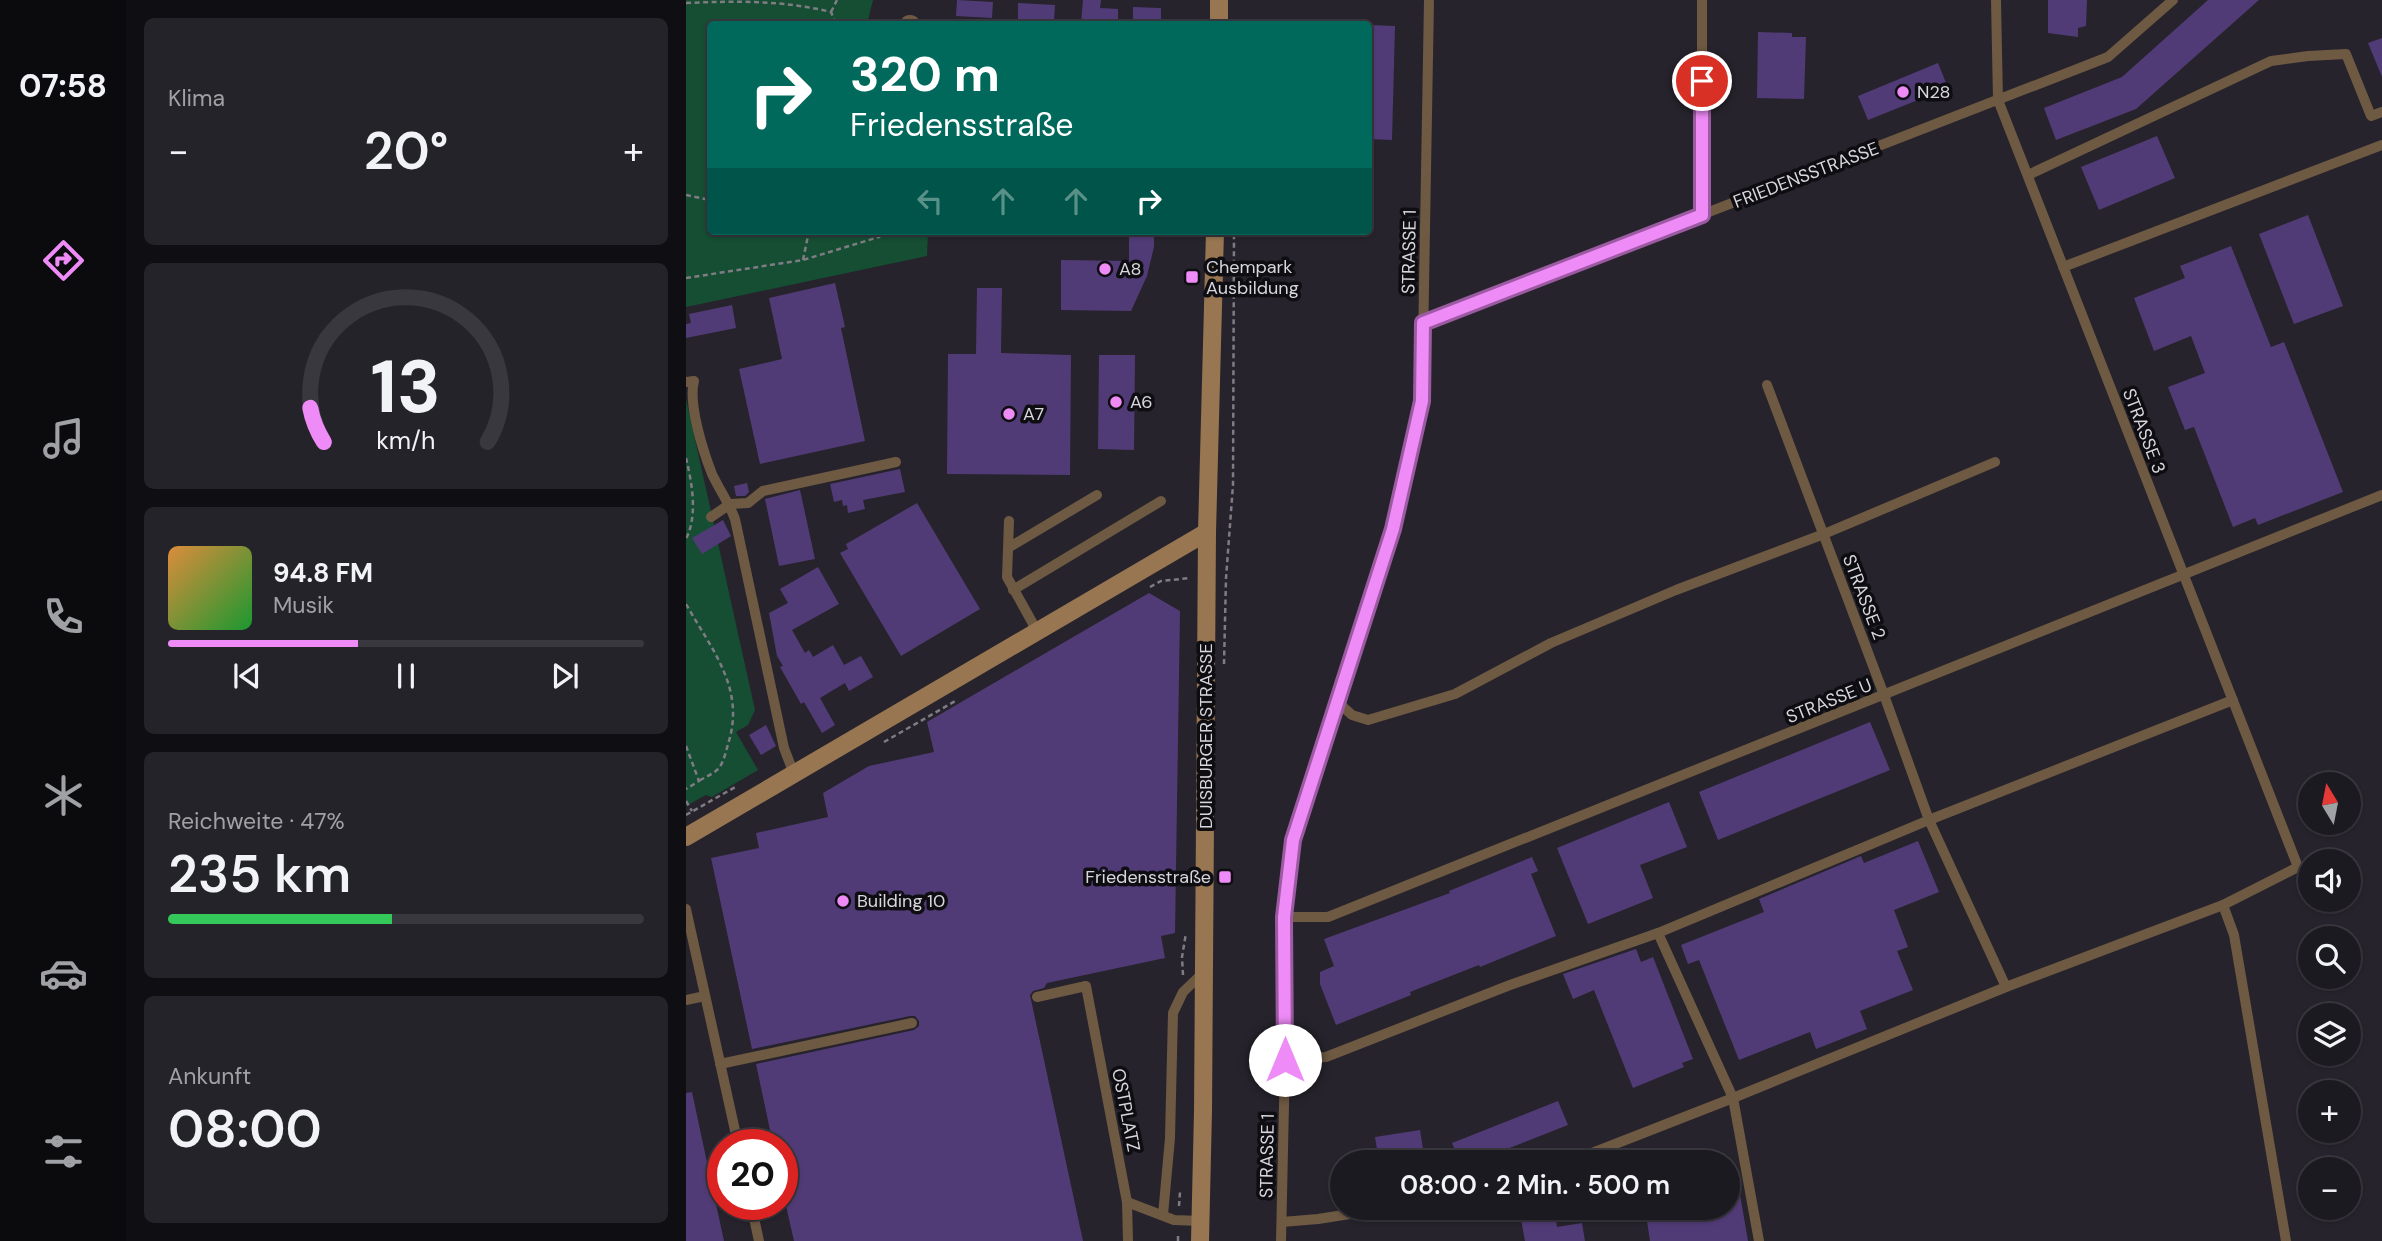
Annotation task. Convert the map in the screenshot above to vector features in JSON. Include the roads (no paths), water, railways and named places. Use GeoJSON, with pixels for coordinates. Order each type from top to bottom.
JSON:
{"type":"FeatureCollection","features":[{"type":"Feature","properties":{"kind":"main road"},"geometry":{"type":"LineString","coordinates":[[1219,0],[1219,21]]}},
{"type":"Feature","properties":{"kind":"main road","name":"DUISBURGER STRASSE"},"geometry":{"type":"LineString","coordinates":[[1200,1241],[1207,532],[1215,235]]}},
{"type":"Feature","properties":{"kind":"main road"},"geometry":{"type":"LineString","coordinates":[[686,837],[1207,532]]}},
{"type":"Feature","properties":{"kind":"lane","name":"STRASSE 1"},"geometry":{"type":"LineString","coordinates":[[1281,1241],[1285,1060],[1284,917],[1293,840],[1393,529],[1422,401],[1429,0]]}},
{"type":"Feature","properties":{"kind":"lane"},"geometry":{"type":"LineString","coordinates":[[1702,0],[1702,215]]}},
{"type":"Feature","properties":{"kind":"lane","name":"STRASSE 3"},"geometry":{"type":"LineString","coordinates":[[1996,0],[1998,100],[2298,867],[2223,905]]}},
{"type":"Feature","properties":{"kind":"lane","name":"FRIEDENSSTRASSE"},"geometry":{"type":"LineString","coordinates":[[1423,323],[2108,57],[2173,0]]}},
{"type":"Feature","properties":{"kind":"lane"},"geometry":{"type":"LineString","coordinates":[[2028,175],[2272,61],[2308,55],[2346,54],[2371,116],[2382,112]]}},
{"type":"Feature","properties":{"kind":"lane"},"geometry":{"type":"LineString","coordinates":[[2063,268],[2382,145]]}},
{"type":"Feature","properties":{"kind":"lane"},"geometry":{"type":"LineString","coordinates":[[686,382],[694,381],[691,393],[704,448],[713,475],[730,504],[735,519],[784,748],[794,774]]}},
{"type":"Feature","properties":{"kind":"lane","name":"STRASSE 2"},"geometry":{"type":"LineString","coordinates":[[1767,385],[1929,820],[2006,987]]}},
{"type":"Feature","properties":{"kind":"lane"},"geometry":{"type":"LineString","coordinates":[[711,517],[730,504],[748,503],[764,491],[895,462]]}},
{"type":"Feature","properties":{"kind":"lane"},"geometry":{"type":"LineString","coordinates":[[1338,697],[1343,708],[1352,715],[1368,720],[1455,694],[1551,643],[1676,590],[1824,534],[1995,462]]}},
{"type":"Feature","properties":{"kind":"lane"},"geometry":{"type":"LineString","coordinates":[[1007,548],[1097,495]]}},
{"type":"Feature","properties":{"kind":"lane","name":"STRASSE U"},"geometry":{"type":"LineString","coordinates":[[1284,917],[1328,918],[2382,495]]}},
{"type":"Feature","properties":{"kind":"lane"},"geometry":{"type":"LineString","coordinates":[[1013,590],[1161,501]]}},
{"type":"Feature","properties":{"kind":"lane"},"geometry":{"type":"LineString","coordinates":[[1009,521],[1007,577],[1037,631]]}},
{"type":"Feature","properties":{"kind":"lane"},"geometry":{"type":"LineString","coordinates":[[1285,1060],[1326,1057],[1510,985],[1658,933],[1929,820],[2233,701]]}},
{"type":"Feature","properties":{"kind":"lane"},"geometry":{"type":"LineString","coordinates":[[1600,1150],[2006,987],[2223,905],[2234,935],[2287,1241]]}},
{"type":"Feature","properties":{"kind":"lane"},"geometry":{"type":"LineString","coordinates":[[686,909],[735,1129]]}},
{"type":"Feature","properties":{"kind":"lane"},"geometry":{"type":"LineString","coordinates":[[1658,933],[1733,1098],[1759,1241]]}},
{"type":"Feature","properties":{"kind":"lane"},"geometry":{"type":"LineString","coordinates":[[1163,1215],[1170,1138],[1173,1013],[1183,992],[1204,972]]}},
{"type":"Feature","properties":{"kind":"lane","name":"OSTPLATZ"},"geometry":{"type":"LineString","coordinates":[[1037,997],[1086,986],[1127,1202],[1128,1241]]}},
{"type":"Feature","properties":{"kind":"lane"},"geometry":{"type":"LineString","coordinates":[[686,1000],[705,996]]}},
{"type":"Feature","properties":{"kind":"lane"},"geometry":{"type":"LineString","coordinates":[[720,1064],[912,1023]]}},
{"type":"Feature","properties":{"kind":"lane"},"geometry":{"type":"LineString","coordinates":[[1127,1202],[1174,1220],[1200,1221]]}},
{"type":"Feature","properties":{"kind":"lane"},"geometry":{"type":"LineString","coordinates":[[1282,1222],[1330,1217]]}},
{"type":"Feature","properties":{"kind":"lane"},"geometry":{"type":"LineString","coordinates":[[754,1220],[759,1241]]}},
{"type":"Feature","properties":{"kind":"place","name":"N28"},"geometry":{"type":"Point","coordinates":[1903,92]}},
{"type":"Feature","properties":{"kind":"place","name":"A8"},"geometry":{"type":"Point","coordinates":[1105,269]}},
{"type":"Feature","properties":{"kind":"place","name":"Chempark Ausbildung"},"geometry":{"type":"Point","coordinates":[1192,277]}},
{"type":"Feature","properties":{"kind":"place","name":"A6"},"geometry":{"type":"Point","coordinates":[1116,402]}},
{"type":"Feature","properties":{"kind":"place","name":"A7"},"geometry":{"type":"Point","coordinates":[1009,414]}},
{"type":"Feature","properties":{"kind":"place","name":"Friedensstraße"},"geometry":{"type":"Point","coordinates":[1225,877]}},
{"type":"Feature","properties":{"kind":"place","name":"Building 10"},"geometry":{"type":"Point","coordinates":[843,901]}}]}
